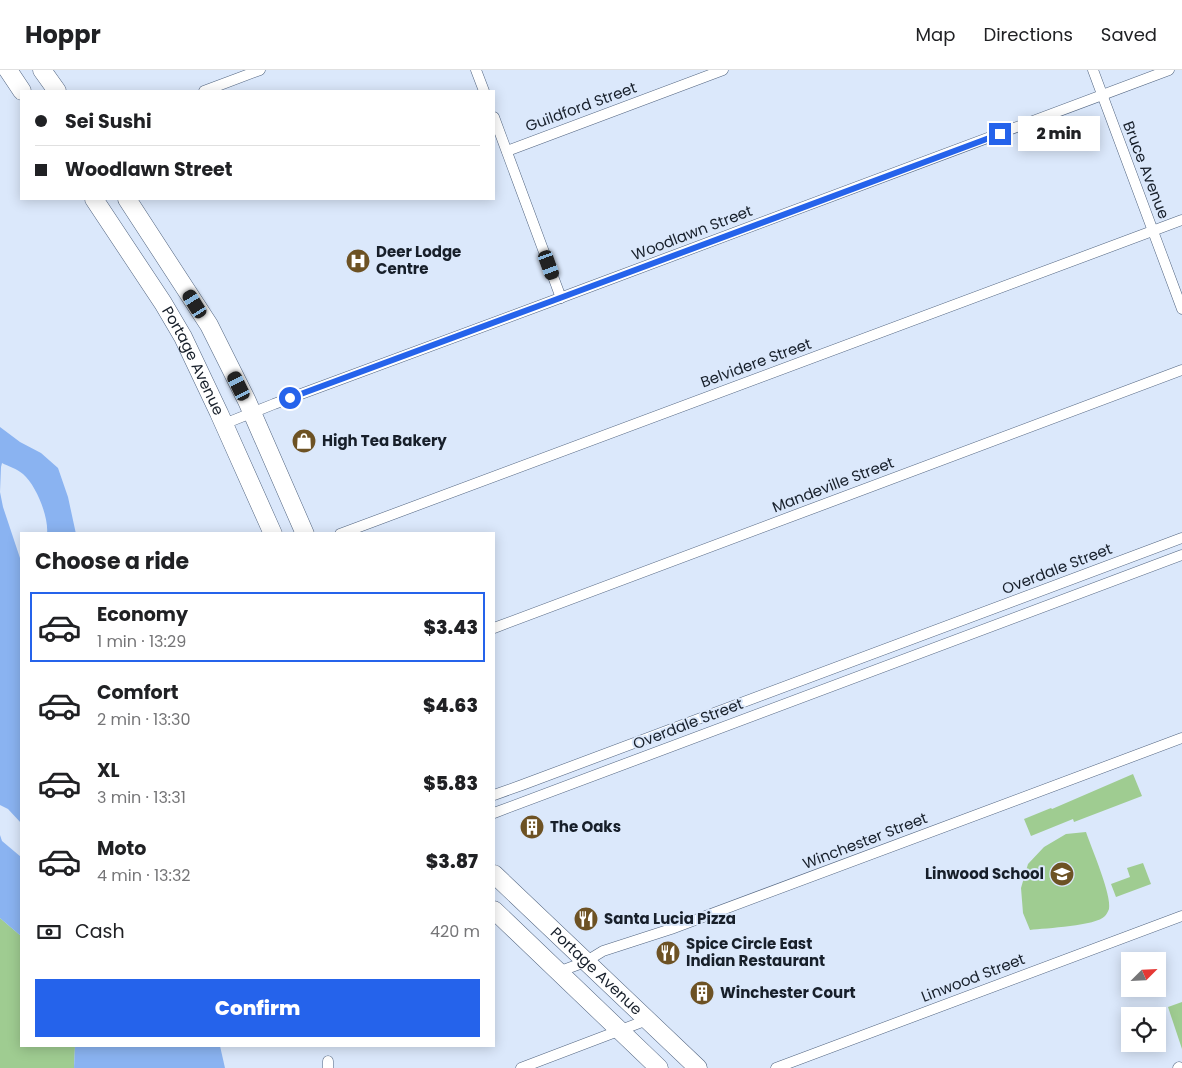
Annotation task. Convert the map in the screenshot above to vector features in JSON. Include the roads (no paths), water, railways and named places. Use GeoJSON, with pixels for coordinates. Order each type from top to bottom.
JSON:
{"type":"FeatureCollection","features":[{"type":"Feature","properties":{"kind":"highway"},"geometry":{"type":"LineString","coordinates":[[8,70],[21,90]]}},
{"type":"Feature","properties":{"kind":"highway"},"geometry":{"type":"LineString","coordinates":[[42,70],[56,90]]}},
{"type":"Feature","properties":{"kind":"highway","name":"Portage Avenue"},"geometry":{"type":"LineString","coordinates":[[95,200],[163,303],[191,352],[272,532]]}},
{"type":"Feature","properties":{"kind":"highway","name":"Portage Avenue"},"geometry":{"type":"LineString","coordinates":[[128,200],[209,325],[252,413],[304,532]]}},
{"type":"Feature","properties":{"kind":"highway","name":"Portage Avenue"},"geometry":{"type":"LineString","coordinates":[[495,875],[698,1068]]}},
{"type":"Feature","properties":{"kind":"highway","name":"Portage Avenue"},"geometry":{"type":"LineString","coordinates":[[495,911],[659,1068]]}},
{"type":"Feature","properties":{"kind":"street"},"geometry":{"type":"LineString","coordinates":[[207,90],[260,70]]}},
{"type":"Feature","properties":{"kind":"street"},"geometry":{"type":"LineString","coordinates":[[476,70],[484,90]]}},
{"type":"Feature","properties":{"kind":"street","name":"Guildford Street"},"geometry":{"type":"LineString","coordinates":[[506,151],[722,70]]}},
{"type":"Feature","properties":{"kind":"street","name":"Bruce Avenue"},"geometry":{"type":"LineString","coordinates":[[1093,70],[1182,308]]}},
{"type":"Feature","properties":{"kind":"street","name":"Woodlawn Street"},"geometry":{"type":"LineString","coordinates":[[224,424],[1169,70]]}},
{"type":"Feature","properties":{"kind":"street"},"geometry":{"type":"LineString","coordinates":[[495,120],[561,298]]}},
{"type":"Feature","properties":{"kind":"street","name":"Belvidere Street"},"geometry":{"type":"LineString","coordinates":[[345,532],[1182,220]]}},
{"type":"Feature","properties":{"kind":"street","name":"Mandeville Street"},"geometry":{"type":"LineString","coordinates":[[495,628],[1182,370]]}},
{"type":"Feature","properties":{"kind":"street","name":"Overdale Street"},"geometry":{"type":"LineString","coordinates":[[495,795],[1182,538]]}},
{"type":"Feature","properties":{"kind":"street","name":"Overdale Street"},"geometry":{"type":"LineString","coordinates":[[495,813],[1182,555]]}},
{"type":"Feature","properties":{"kind":"street"},"geometry":{"type":"LineString","coordinates":[[887,649],[893,664]]}},
{"type":"Feature","properties":{"kind":"street","name":"Winchester Street"},"geometry":{"type":"LineString","coordinates":[[558,972],[586,962],[603,951],[671,929],[1182,738]]}},
{"type":"Feature","properties":{"kind":"street","name":"Linwood Street"},"geometry":{"type":"LineString","coordinates":[[776,1068],[1182,916]]}},
{"type":"Feature","properties":{"kind":"street"},"geometry":{"type":"LineString","coordinates":[[521,1068],[647,1020]]}},
{"type":"Feature","properties":{"kind":"water"},"geometry":{"type":"Polygon","coordinates":[[[0,427],[20,442],[41,453],[58,468],[68,497],[76,532],[47,532],[44,510],[33,486],[21,472],[2,463],[0,492],[0,427]]]}},
{"type":"Feature","properties":{"kind":"water"},"geometry":{"type":"Polygon","coordinates":[[[0,492],[20,558],[20,822],[8,809],[0,805],[0,492]]]}},
{"type":"Feature","properties":{"kind":"water"},"geometry":{"type":"Polygon","coordinates":[[[0,835],[2,841],[20,856],[20,935],[0,918],[0,835]]]}},
{"type":"Feature","properties":{"kind":"water"},"geometry":{"type":"Polygon","coordinates":[[[75,1047],[220,1047],[225,1068],[74,1068],[75,1047]]]}},
{"type":"Feature","properties":{"kind":"place","name":"Deer Lodge Centre"},"geometry":{"type":"Point","coordinates":[358,261]}},
{"type":"Feature","properties":{"kind":"place","name":"High Tea Bakery"},"geometry":{"type":"Point","coordinates":[304,441]}},
{"type":"Feature","properties":{"kind":"place","name":"The Oaks"},"geometry":{"type":"Point","coordinates":[532,827]}},
{"type":"Feature","properties":{"kind":"place","name":"Linwood School"},"geometry":{"type":"Point","coordinates":[1062,874]}},
{"type":"Feature","properties":{"kind":"place","name":"Santa Lucia Pizza"},"geometry":{"type":"Point","coordinates":[586,919]}},
{"type":"Feature","properties":{"kind":"place","name":"Spice Circle East Indian Restaurant"},"geometry":{"type":"Point","coordinates":[668,953]}},
{"type":"Feature","properties":{"kind":"place","name":"Winchester Court"},"geometry":{"type":"Point","coordinates":[702,993]}}]}
